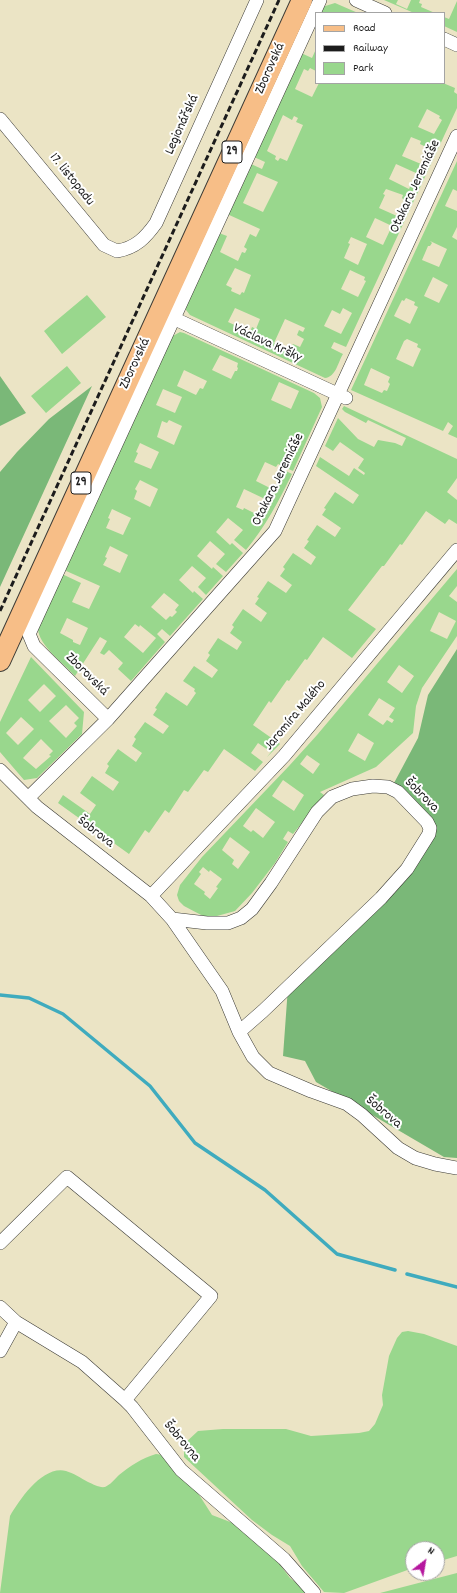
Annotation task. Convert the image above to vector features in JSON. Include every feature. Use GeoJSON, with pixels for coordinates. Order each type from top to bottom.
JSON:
{"type":"FeatureCollection","features":[{"type":"Feature","properties":{"kind":"main road","name":"29"},"geometry":{"type":"LineString","coordinates":[[0,661],[302,0]]}},
{"type":"Feature","properties":{"kind":"street","name":"Legionářská"},"geometry":{"type":"LineString","coordinates":[[124,250],[135,246],[146,237],[156,222],[257,0]]}},
{"type":"Feature","properties":{"kind":"street","name":"Zborovská"},"geometry":{"type":"LineString","coordinates":[[108,719],[34,646],[29,634],[175,319],[320,0]]}},
{"type":"Feature","properties":{"kind":"street"},"geometry":{"type":"LineString","coordinates":[[356,0],[383,12]]}},
{"type":"Feature","properties":{"kind":"street"},"geometry":{"type":"LineString","coordinates":[[445,39],[457,45]]}},
{"type":"Feature","properties":{"kind":"street","name":"17. listopadu"},"geometry":{"type":"LineString","coordinates":[[0,119],[104,245],[117,251],[124,250]]}},
{"type":"Feature","properties":{"kind":"street","name":"Otakara Jeremiáše"},"geometry":{"type":"LineString","coordinates":[[28,798],[108,719],[274,531],[342,396],[457,136]]}},
{"type":"Feature","properties":{"kind":"street","name":"Václava Kršky"},"geometry":{"type":"LineString","coordinates":[[175,319],[342,396]]}},
{"type":"Feature","properties":{"kind":"street","name":"Jaromíra Malého"},"geometry":{"type":"LineString","coordinates":[[151,896],[284,756],[457,550]]}},
{"type":"Feature","properties":{"kind":"street","name":"Šobrova"},"geometry":{"type":"LineString","coordinates":[[0,770],[37,807],[151,896],[172,919],[222,991],[239,1032],[253,1057],[269,1073],[346,1104],[362,1115],[398,1148],[415,1158],[434,1164],[457,1168]]}},
{"type":"Feature","properties":{"kind":"street","name":"Šobrova"},"geometry":{"type":"LineString","coordinates":[[172,919],[207,924],[228,923],[241,918],[252,909],[317,812],[332,797],[352,789],[373,786],[388,787],[398,792],[427,822],[430,828],[429,834],[407,869],[381,898],[239,1032]]}},
{"type":"Feature","properties":{"kind":"street"},"geometry":{"type":"LineString","coordinates":[[0,1243],[67,1177],[212,1296],[125,1400]]}},
{"type":"Feature","properties":{"kind":"street","name":"Šobrovna"},"geometry":{"type":"LineString","coordinates":[[0,1308],[16,1322],[82,1362],[125,1400],[181,1470],[284,1558],[314,1593]]}},
{"type":"Feature","properties":{"kind":"street"},"geometry":{"type":"LineString","coordinates":[[0,1351],[16,1322]]}},
{"type":"Feature","properties":{"kind":"green space"},"geometry":{"type":"Polygon","coordinates":[[[384,0],[398,0],[396,4],[407,9],[411,0],[420,0],[419,3],[422,4],[421,7],[433,12],[412,12],[384,0]]]}},
{"type":"Feature","properties":{"kind":"green space"},"geometry":{"type":"Polygon","coordinates":[[[457,1],[457,32],[445,26],[445,17],[449,19],[457,1]]]}},
{"type":"Feature","properties":{"kind":"green space"},"geometry":{"type":"Polygon","coordinates":[[[335,3],[356,12],[320,12],[322,7],[335,3]]]}},
{"type":"Feature","properties":{"kind":"green space"},"geometry":{"type":"Polygon","coordinates":[[[315,51],[315,70],[310,68],[308,71],[304,69],[295,89],[312,97],[318,84],[445,84],[455,88],[454,92],[457,94],[457,108],[346,347],[334,342],[331,348],[343,354],[332,375],[325,378],[190,315],[186,310],[186,304],[219,233],[227,236],[220,252],[238,261],[242,252],[245,253],[247,249],[244,247],[250,234],[256,237],[260,229],[227,214],[251,164],[262,169],[265,162],[254,157],[301,53],[312,58],[315,51]],[[427,109],[418,127],[434,134],[442,120],[439,118],[440,116],[427,109]],[[283,115],[267,151],[276,156],[275,159],[278,161],[280,158],[287,161],[303,125],[296,122],[298,118],[294,116],[292,120],[283,115]],[[411,137],[402,156],[421,164],[428,148],[420,144],[421,141],[411,137]],[[396,164],[389,179],[409,189],[416,173],[396,164]],[[257,173],[243,203],[263,212],[278,182],[257,173]],[[386,189],[383,194],[385,195],[379,208],[397,216],[404,200],[402,198],[403,195],[386,189]],[[375,218],[366,237],[383,245],[392,226],[375,218]],[[351,237],[348,243],[350,244],[344,258],[358,265],[367,244],[351,237]],[[235,268],[226,285],[232,288],[231,291],[240,295],[242,292],[244,293],[251,275],[235,268]],[[350,270],[341,289],[358,297],[366,281],[364,280],[365,277],[350,270]],[[235,308],[228,322],[250,332],[252,327],[256,329],[260,319],[235,308]],[[343,308],[340,314],[332,310],[324,326],[341,334],[352,313],[343,308]],[[285,319],[274,343],[289,351],[293,344],[300,347],[304,339],[297,335],[299,330],[303,332],[305,328],[285,319]]]}},
{"type":"Feature","properties":{"kind":"green space"},"geometry":{"type":"Polygon","coordinates":[[[457,161],[457,191],[453,189],[445,206],[457,211],[457,227],[452,237],[457,240],[457,438],[448,434],[453,426],[448,422],[443,431],[351,390],[457,161]],[[430,241],[432,243],[428,246],[422,260],[439,267],[447,249],[430,241]],[[433,277],[424,296],[439,303],[448,285],[433,277]],[[406,298],[404,301],[402,300],[394,316],[410,324],[418,307],[414,305],[415,302],[406,298]],[[407,339],[404,341],[396,359],[413,367],[421,349],[417,347],[418,344],[407,339]],[[371,368],[364,385],[382,393],[384,390],[387,391],[390,384],[388,382],[390,377],[371,368]]]}},
{"type":"Feature","properties":{"kind":"green space"},"geometry":{"type":"Polygon","coordinates":[[[87,295],[106,317],[62,354],[44,331],[87,295]]]}},
{"type":"Feature","properties":{"kind":"green space"},"geometry":{"type":"Polygon","coordinates":[[[180,332],[184,333],[314,393],[320,398],[322,407],[293,471],[278,464],[276,467],[265,462],[256,481],[274,490],[284,470],[292,474],[277,504],[259,532],[246,550],[234,540],[243,530],[228,518],[216,532],[230,545],[232,543],[243,553],[226,572],[216,564],[225,554],[210,541],[197,556],[223,576],[206,595],[198,587],[206,578],[192,566],[179,580],[193,593],[194,591],[203,599],[170,636],[162,629],[157,634],[165,642],[131,681],[118,669],[123,663],[109,650],[104,655],[100,653],[107,641],[100,637],[75,676],[52,654],[42,641],[38,628],[62,574],[81,583],[72,602],[89,609],[100,586],[64,570],[171,337],[180,332]],[[220,355],[212,370],[231,379],[235,371],[237,371],[238,363],[220,355]],[[184,370],[177,386],[196,395],[200,388],[203,389],[207,381],[184,370]],[[279,382],[271,400],[291,409],[299,391],[279,382]],[[163,389],[156,405],[175,413],[182,397],[163,389]],[[169,420],[167,423],[162,421],[157,437],[174,445],[182,426],[169,420]],[[140,443],[136,452],[138,453],[134,462],[151,469],[159,452],[140,443]],[[140,480],[135,489],[137,491],[134,499],[150,507],[158,489],[140,480]],[[244,489],[236,507],[243,510],[244,508],[258,515],[265,499],[244,489]],[[112,509],[106,528],[123,535],[131,518],[112,509]],[[110,546],[105,557],[107,558],[103,565],[120,573],[128,555],[110,546]],[[164,593],[151,607],[166,620],[170,616],[172,617],[177,612],[175,610],[179,605],[164,593]],[[67,618],[60,633],[73,640],[73,642],[80,645],[88,628],[67,618]],[[135,624],[124,637],[143,653],[156,638],[140,625],[139,627],[135,624]]]}},
{"type":"Feature","properties":{"kind":"green space"},"geometry":{"type":"Polygon","coordinates":[[[67,366],[81,383],[46,413],[31,396],[67,366]]]}},
{"type":"Feature","properties":{"kind":"green space"},"geometry":{"type":"Polygon","coordinates":[[[0,376],[26,413],[0,426],[0,376]]]}},
{"type":"Feature","properties":{"kind":"green space"},"geometry":{"type":"Polygon","coordinates":[[[92,386],[0,587],[0,472],[49,419],[92,386]]]}},
{"type":"Feature","properties":{"kind":"green space"},"geometry":{"type":"Polygon","coordinates":[[[344,406],[457,459],[457,478],[447,492],[457,500],[457,524],[449,519],[445,524],[426,511],[402,545],[400,544],[348,610],[376,629],[352,658],[323,637],[307,660],[305,659],[289,681],[287,680],[271,703],[269,701],[253,725],[280,744],[267,757],[271,752],[258,743],[251,753],[263,762],[255,771],[224,749],[208,772],[204,770],[188,792],[184,790],[169,813],[165,810],[149,833],[145,830],[129,854],[58,803],[63,795],[90,814],[96,805],[80,793],[92,776],[113,791],[119,782],[105,773],[109,766],[107,764],[118,749],[136,762],[142,753],[132,746],[136,739],[134,737],[145,722],[163,734],[169,726],[153,715],[157,709],[155,708],[166,692],[187,706],[196,693],[194,691],[195,689],[183,681],[194,666],[212,678],[218,670],[206,661],[210,655],[208,653],[218,638],[237,650],[242,642],[230,633],[234,627],[232,625],[243,609],[261,622],[267,613],[255,604],[259,598],[257,597],[268,581],[286,593],[292,585],[280,576],[285,569],[283,567],[293,553],[311,565],[316,557],[304,548],[309,541],[307,540],[317,525],[335,537],[341,528],[322,515],[326,509],[324,508],[335,492],[353,504],[359,495],[316,466],[320,457],[349,476],[354,468],[364,475],[365,473],[358,468],[364,459],[340,442],[333,451],[325,446],[338,418],[358,439],[374,447],[378,440],[395,443],[402,446],[406,438],[368,420],[366,423],[345,412],[342,409],[344,406]]]}},
{"type":"Feature","properties":{"kind":"green space"},"geometry":{"type":"Polygon","coordinates":[[[457,569],[457,586],[449,596],[457,602],[457,636],[422,688],[416,706],[413,733],[376,767],[320,792],[324,795],[293,834],[288,831],[283,839],[288,842],[275,863],[252,893],[235,911],[217,916],[203,916],[184,906],[179,901],[177,895],[180,885],[202,857],[317,735],[457,569]],[[439,612],[430,631],[447,639],[456,621],[439,612]],[[399,665],[387,682],[402,693],[414,676],[399,665]],[[379,698],[368,715],[383,725],[387,720],[392,723],[394,720],[389,717],[395,708],[379,698]],[[358,733],[348,751],[365,761],[374,743],[358,733]],[[307,755],[300,764],[313,774],[320,764],[307,755]],[[283,780],[272,796],[294,811],[304,795],[283,780]],[[256,808],[243,826],[251,832],[253,830],[263,838],[275,822],[256,808]],[[230,837],[222,850],[234,860],[232,864],[238,869],[250,852],[230,837]],[[203,867],[199,872],[201,874],[194,884],[205,892],[204,894],[210,899],[218,888],[216,887],[222,879],[210,870],[209,872],[203,867]]]}},
{"type":"Feature","properties":{"kind":"green space"},"geometry":{"type":"Polygon","coordinates":[[[457,649],[457,1158],[444,1157],[316,1082],[305,1061],[283,1056],[288,987],[381,898],[429,834],[398,792],[394,783],[418,738],[428,695],[457,649]]]}},
{"type":"Feature","properties":{"kind":"green space"},"geometry":{"type":"Polygon","coordinates":[[[31,657],[84,712],[82,734],[37,778],[24,780],[0,752],[0,722],[31,657]],[[44,684],[28,700],[40,712],[56,696],[44,684]],[[66,705],[49,721],[66,738],[77,726],[74,723],[79,718],[66,705]],[[21,717],[6,733],[18,745],[34,729],[21,717]],[[41,739],[23,758],[36,769],[51,756],[49,755],[53,751],[41,739]]]}},
{"type":"Feature","properties":{"kind":"green space"},"geometry":{"type":"Polygon","coordinates":[[[408,1331],[424,1334],[457,1346],[457,1556],[445,1560],[445,1541],[405,1541],[405,1571],[344,1593],[324,1592],[302,1566],[290,1546],[252,1520],[184,1457],[184,1444],[198,1431],[223,1429],[286,1429],[311,1436],[369,1431],[375,1424],[383,1405],[382,1395],[389,1356],[397,1338],[402,1332],[408,1331]]]}},
{"type":"Feature","properties":{"kind":"green space"},"geometry":{"type":"Polygon","coordinates":[[[156,1454],[163,1455],[196,1490],[212,1515],[238,1525],[271,1553],[290,1578],[309,1593],[0,1593],[10,1516],[33,1485],[49,1473],[66,1471],[96,1486],[105,1487],[132,1465],[156,1454]]]}},
{"type":"Feature","properties":{"kind":"green space"},"geometry":{"type":"Polygon","coordinates":[[[457,1573],[457,1593],[380,1593],[426,1581],[445,1581],[445,1576],[457,1573]]]}},
{"type":"Feature","properties":{"kind":"waterway"},"geometry":{"type":"LineString","coordinates":[[0,995],[29,998],[63,1014],[150,1086],[195,1143],[265,1190],[337,1254],[395,1270]]}},
{"type":"Feature","properties":{"kind":"waterway"},"geometry":{"type":"LineString","coordinates":[[407,1274],[457,1287]]}},
{"type":"Feature","properties":{"kind":"railway"},"geometry":{"type":"LineString","coordinates":[[0,611],[279,0]]}}]}
